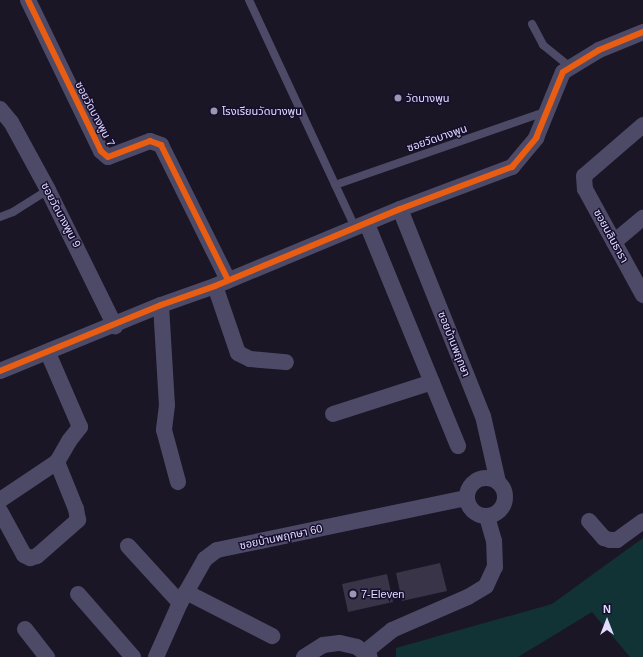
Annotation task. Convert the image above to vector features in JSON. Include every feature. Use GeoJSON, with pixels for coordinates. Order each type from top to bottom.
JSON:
{"type":"FeatureCollection","features":[{"type":"Feature","properties":{"kind":"street","name":"ซอยวัดบางพูน 7"},"geometry":{"type":"LineString","coordinates":[[28,0],[101,151],[108,157],[150,141],[161,145],[221,283]]}},
{"type":"Feature","properties":{"kind":"street"},"geometry":{"type":"LineString","coordinates":[[0,371],[115,326],[161,304],[221,283],[361,227],[400,209],[512,167],[536,138],[563,72],[599,50],[643,32]]}},
{"type":"Feature","properties":{"kind":"street","name":"ซอยวัดบางพูน 9"},"geometry":{"type":"LineString","coordinates":[[0,109],[11,122],[48,190],[115,326]]}},
{"type":"Feature","properties":{"kind":"street","name":"ซอยนลินธารา"},"geometry":{"type":"LineString","coordinates":[[643,125],[584,176],[586,189],[643,295]]}},
{"type":"Feature","properties":{"kind":"street","name":"ซอยบ้านพฤกษา"},"geometry":{"type":"LineString","coordinates":[[400,209],[483,416],[498,482],[503,487],[504,503],[495,514],[487,516]]}},
{"type":"Feature","properties":{"kind":"street"},"geometry":{"type":"LineString","coordinates":[[614,242],[643,218]]}},
{"type":"Feature","properties":{"kind":"street"},"geometry":{"type":"LineString","coordinates":[[361,227],[432,382],[458,446]]}},
{"type":"Feature","properties":{"kind":"street"},"geometry":{"type":"LineString","coordinates":[[221,283],[238,353],[250,359],[286,362]]}},
{"type":"Feature","properties":{"kind":"street"},"geometry":{"type":"LineString","coordinates":[[161,304],[167,405],[164,430],[178,482]]}},
{"type":"Feature","properties":{"kind":"street"},"geometry":{"type":"LineString","coordinates":[[0,500],[57,462],[69,441],[80,427],[48,353]]}},
{"type":"Feature","properties":{"kind":"street"},"geometry":{"type":"LineString","coordinates":[[333,414],[432,382]]}},
{"type":"Feature","properties":{"kind":"street"},"geometry":{"type":"LineString","coordinates":[[0,511],[24,555],[30,558],[37,556],[78,520],[76,509],[57,462]]}},
{"type":"Feature","properties":{"kind":"street"},"geometry":{"type":"LineString","coordinates":[[304,657],[315,648],[332,643],[349,644],[367,654],[392,630],[468,597],[486,586],[495,567],[494,541],[487,516],[473,512],[468,506],[466,498],[467,491],[477,480],[484,478],[498,482]]}},
{"type":"Feature","properties":{"kind":"street","name":"ซอยบ้านพฤกษา 60"},"geometry":{"type":"LineString","coordinates":[[159,656],[183,598],[205,559],[217,550],[466,498]]}},
{"type":"Feature","properties":{"kind":"street"},"geometry":{"type":"LineString","coordinates":[[589,521],[604,538],[610,540],[617,540],[643,521]]}},
{"type":"Feature","properties":{"kind":"street"},"geometry":{"type":"LineString","coordinates":[[128,546],[183,598],[272,636]]}},
{"type":"Feature","properties":{"kind":"street"},"geometry":{"type":"LineString","coordinates":[[78,594],[133,657]]}},
{"type":"Feature","properties":{"kind":"street"},"geometry":{"type":"LineString","coordinates":[[25,629],[46,657]]}},
{"type":"Feature","properties":{"kind":"lane"},"geometry":{"type":"LineString","coordinates":[[249,0],[335,185],[361,227]]}},
{"type":"Feature","properties":{"kind":"lane"},"geometry":{"type":"LineString","coordinates":[[532,24],[543,45],[571,68]]}},
{"type":"Feature","properties":{"kind":"lane","name":"ซอยวัดบางพูน"},"geometry":{"type":"LineString","coordinates":[[335,185],[547,110]]}},
{"type":"Feature","properties":{"kind":"lane"},"geometry":{"type":"LineString","coordinates":[[0,217],[13,212],[48,190]]}},
{"type":"Feature","properties":{"kind":"green space"},"geometry":{"type":"Polygon","coordinates":[[[643,538],[643,657],[630,657],[592,612],[518,657],[396,657],[396,648],[552,604],[643,538]]]}},
{"type":"Feature","properties":{"kind":"building"},"geometry":{"type":"Polygon","coordinates":[[[440,563],[447,591],[402,601],[396,573],[440,563]]]}},
{"type":"Feature","properties":{"kind":"building"},"geometry":{"type":"Polygon","coordinates":[[[387,574],[393,602],[348,612],[342,584],[387,574]]]}},
{"type":"Feature","properties":{"kind":"cycle path"},"geometry":{"type":"LineString","coordinates":[[28,0],[101,151],[108,157],[150,141],[161,145],[228,280]]}},
{"type":"Feature","properties":{"kind":"cycle path"},"geometry":{"type":"LineString","coordinates":[[0,371],[161,305],[215,286],[400,209],[512,167],[536,138],[563,72],[599,50],[643,32]]}},
{"type":"Feature","properties":{"kind":"place","name":"วัดบางพูน"},"geometry":{"type":"Point","coordinates":[398,98]}},
{"type":"Feature","properties":{"kind":"place","name":"โรงเรียนวัดบางพูน"},"geometry":{"type":"Point","coordinates":[214,111]}},
{"type":"Feature","properties":{"kind":"place","name":"7-Eleven"},"geometry":{"type":"Point","coordinates":[353,594]}}]}
